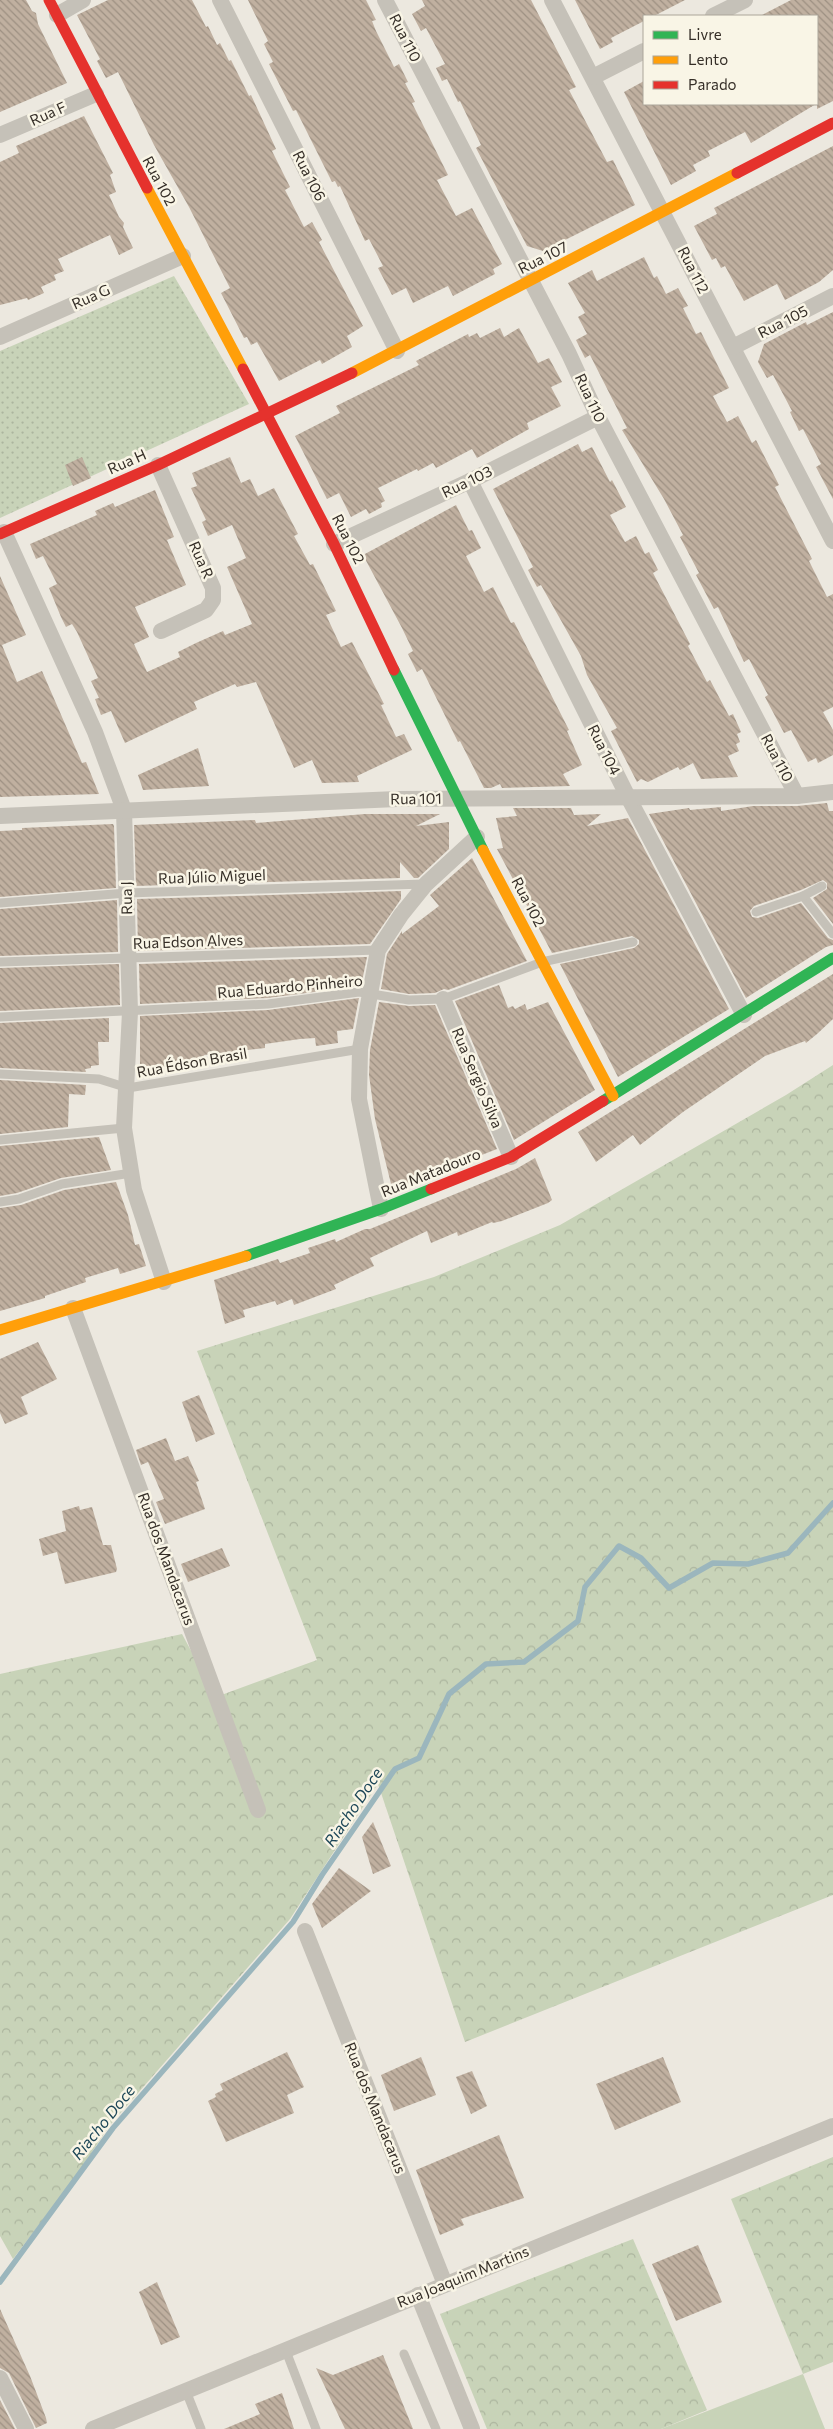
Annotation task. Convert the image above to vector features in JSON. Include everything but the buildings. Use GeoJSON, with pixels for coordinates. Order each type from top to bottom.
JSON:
{"type":"FeatureCollection","features":[{"type":"Feature","properties":{"kind":"street","name":"Rua 102"},"geometry":{"type":"LineString","coordinates":[[48,0],[334,544],[456,798],[613,1096]]}},
{"type":"Feature","properties":{"kind":"street"},"geometry":{"type":"LineString","coordinates":[[57,15],[83,0]]}},
{"type":"Feature","properties":{"kind":"street","name":"Rua 106"},"geometry":{"type":"LineString","coordinates":[[220,0],[397,351]]}},
{"type":"Feature","properties":{"kind":"street","name":"Rua 110"},"geometry":{"type":"LineString","coordinates":[[385,0],[569,354],[598,417],[797,796]]}},
{"type":"Feature","properties":{"kind":"street","name":"Rua 112"},"geometry":{"type":"LineString","coordinates":[[552,0],[833,541]]}},
{"type":"Feature","properties":{"kind":"street"},"geometry":{"type":"LineString","coordinates":[[715,15],[745,0]]}},
{"type":"Feature","properties":{"kind":"street"},"geometry":{"type":"LineString","coordinates":[[593,77],[643,52]]}},
{"type":"Feature","properties":{"kind":"street","name":"Rua F"},"geometry":{"type":"LineString","coordinates":[[0,135],[96,94]]}},
{"type":"Feature","properties":{"kind":"street","name":"Rua 107"},"geometry":{"type":"LineString","coordinates":[[265,414],[397,351],[833,123]]}},
{"type":"Feature","properties":{"kind":"street","name":"Rua G"},"geometry":{"type":"LineString","coordinates":[[0,337],[183,256]]}},
{"type":"Feature","properties":{"kind":"street","name":"Rua 105"},"geometry":{"type":"LineString","coordinates":[[733,347],[833,296]]}},
{"type":"Feature","properties":{"kind":"street","name":"Rua H"},"geometry":{"type":"LineString","coordinates":[[2,533],[158,465],[265,414]]}},
{"type":"Feature","properties":{"kind":"street","name":"Rua 103"},"geometry":{"type":"LineString","coordinates":[[334,544],[470,481],[598,417]]}},
{"type":"Feature","properties":{"kind":"street","name":"Rua R"},"geometry":{"type":"LineString","coordinates":[[158,465],[213,588],[213,600],[206,610],[161,631]]}},
{"type":"Feature","properties":{"kind":"street","name":"Rua 104"},"geometry":{"type":"LineString","coordinates":[[470,481],[628,797],[744,1015]]}},
{"type":"Feature","properties":{"kind":"street","name":"Rua J"},"geometry":{"type":"LineString","coordinates":[[2,533],[95,732],[124,810],[130,1012],[128,1088],[124,1128],[134,1190],[164,1282]]}},
{"type":"Feature","properties":{"kind":"street","name":"Rua 101"},"geometry":{"type":"LineString","coordinates":[[0,816],[397,799],[797,796],[833,792]]}},
{"type":"Feature","properties":{"kind":"street"},"geometry":{"type":"LineString","coordinates":[[381,1209],[359,1099],[360,1049],[378,950],[401,915],[426,884],[477,837]]}},
{"type":"Feature","properties":{"kind":"street","name":"Rua Matadouro"},"geometry":{"type":"LineString","coordinates":[[0,1330],[164,1282],[381,1209],[511,1157],[613,1096],[833,958]]}},
{"type":"Feature","properties":{"kind":"street","name":"Rua Sergio Silva"},"geometry":{"type":"LineString","coordinates":[[443,999],[511,1157]]}},
{"type":"Feature","properties":{"kind":"street","name":"Rua dos Mandacarus"},"geometry":{"type":"LineString","coordinates":[[74,1308],[258,1810]]}},
{"type":"Feature","properties":{"kind":"street","name":"Rua dos Mandacarus"},"geometry":{"type":"LineString","coordinates":[[305,1931],[445,2284]]}},
{"type":"Feature","properties":{"kind":"street","name":"Rua Joaquim Martins"},"geometry":{"type":"LineString","coordinates":[[93,2429],[286,2352],[418,2295],[833,2126]]}},
{"type":"Feature","properties":{"kind":"street"},"geometry":{"type":"LineString","coordinates":[[418,2295],[472,2429]]}},
{"type":"Feature","properties":{"kind":"street"},"geometry":{"type":"LineString","coordinates":[[0,2378],[26,2429]]}},
{"type":"Feature","properties":{"kind":"lane","name":"Rua Júlio Miguel"},"geometry":{"type":"LineString","coordinates":[[0,903],[127,893],[426,884]]}},
{"type":"Feature","properties":{"kind":"lane"},"geometry":{"type":"LineString","coordinates":[[756,912],[803,896],[822,886]]}},
{"type":"Feature","properties":{"kind":"lane"},"geometry":{"type":"LineString","coordinates":[[803,896],[833,934]]}},
{"type":"Feature","properties":{"kind":"lane","name":"Rua Eduardo Pinheiro"},"geometry":{"type":"LineString","coordinates":[[0,1017],[268,1004],[359,992],[409,1000],[443,999],[542,962],[633,942]]}},
{"type":"Feature","properties":{"kind":"lane","name":"Rua Edson Alves"},"geometry":{"type":"LineString","coordinates":[[0,962],[378,950]]}},
{"type":"Feature","properties":{"kind":"lane","name":"Rua Édson Brasil"},"geometry":{"type":"LineString","coordinates":[[0,1074],[98,1078],[128,1088],[360,1049]]}},
{"type":"Feature","properties":{"kind":"lane"},"geometry":{"type":"LineString","coordinates":[[0,1140],[124,1128]]}},
{"type":"Feature","properties":{"kind":"lane"},"geometry":{"type":"LineString","coordinates":[[0,1202],[19,1199],[62,1184],[131,1173]]}},
{"type":"Feature","properties":{"kind":"lane"},"geometry":{"type":"LineString","coordinates":[[286,2352],[316,2429]]}},
{"type":"Feature","properties":{"kind":"lane"},"geometry":{"type":"LineString","coordinates":[[404,2354],[436,2429]]}},
{"type":"Feature","properties":{"kind":"lane"},"geometry":{"type":"LineString","coordinates":[[186,2391],[201,2429]]}},
{"type":"Feature","properties":{"kind":"green space"},"geometry":{"type":"Polygon","coordinates":[[[174,276],[249,404],[0,518],[0,351],[174,276]]]}},
{"type":"Feature","properties":{"kind":"green space"},"geometry":{"type":"Polygon","coordinates":[[[833,1065],[833,1895],[465,2042],[378,1784],[290,1919],[110,2125],[76,2176],[13,2259],[0,2236],[0,1674],[182,1634],[216,1697],[317,1660],[197,1351],[434,1277],[560,1225],[786,1095],[833,1065]]]}},
{"type":"Feature","properties":{"kind":"green space"},"geometry":{"type":"Polygon","coordinates":[[[833,2157],[833,2362],[803,2374],[731,2199],[833,2157]]]}},
{"type":"Feature","properties":{"kind":"green space"},"geometry":{"type":"Polygon","coordinates":[[[633,2239],[707,2410],[661,2429],[487,2429],[440,2314],[633,2239]]]}},
{"type":"Feature","properties":{"kind":"green space"},"geometry":{"type":"Polygon","coordinates":[[[803,2374],[825,2429],[661,2429],[803,2374]]]}},
{"type":"Feature","properties":{"kind":"waterway","name":"Riacho Doce"},"geometry":{"type":"LineString","coordinates":[[0,2282],[113,2128],[293,1922],[322,1875],[395,1769],[419,1758],[449,1694],[486,1664],[524,1662],[578,1621],[585,1587],[619,1546],[641,1558],[669,1588],[713,1563],[748,1564],[788,1553],[833,1503]]}},
{"type":"Feature","properties":{"kind":"traffic: fast"},"geometry":{"type":"LineString","coordinates":[[394,670],[483,850]]}},
{"type":"Feature","properties":{"kind":"traffic: fast"},"geometry":{"type":"LineString","coordinates":[[603,1101],[833,958]]}},
{"type":"Feature","properties":{"kind":"traffic: fast"},"geometry":{"type":"LineString","coordinates":[[246,1256],[381,1209],[431,1189]]}},
{"type":"Feature","properties":{"kind":"traffic: slow"},"geometry":{"type":"LineString","coordinates":[[352,373],[737,173]]}},
{"type":"Feature","properties":{"kind":"traffic: slow"},"geometry":{"type":"LineString","coordinates":[[147,188],[243,369]]}},
{"type":"Feature","properties":{"kind":"traffic: slow"},"geometry":{"type":"LineString","coordinates":[[483,850],[613,1096]]}},
{"type":"Feature","properties":{"kind":"traffic: slow"},"geometry":{"type":"LineString","coordinates":[[0,1330],[246,1256]]}},
{"type":"Feature","properties":{"kind":"traffic: jam"},"geometry":{"type":"LineString","coordinates":[[49,0],[147,188]]}},
{"type":"Feature","properties":{"kind":"traffic: jam"},"geometry":{"type":"LineString","coordinates":[[737,173],[833,123]]}},
{"type":"Feature","properties":{"kind":"traffic: jam"},"geometry":{"type":"LineString","coordinates":[[243,369],[334,544],[394,670]]}},
{"type":"Feature","properties":{"kind":"traffic: jam"},"geometry":{"type":"LineString","coordinates":[[0,534],[158,465],[352,373]]}},
{"type":"Feature","properties":{"kind":"traffic: jam"},"geometry":{"type":"LineString","coordinates":[[431,1189],[511,1157],[603,1101]]}}]}
